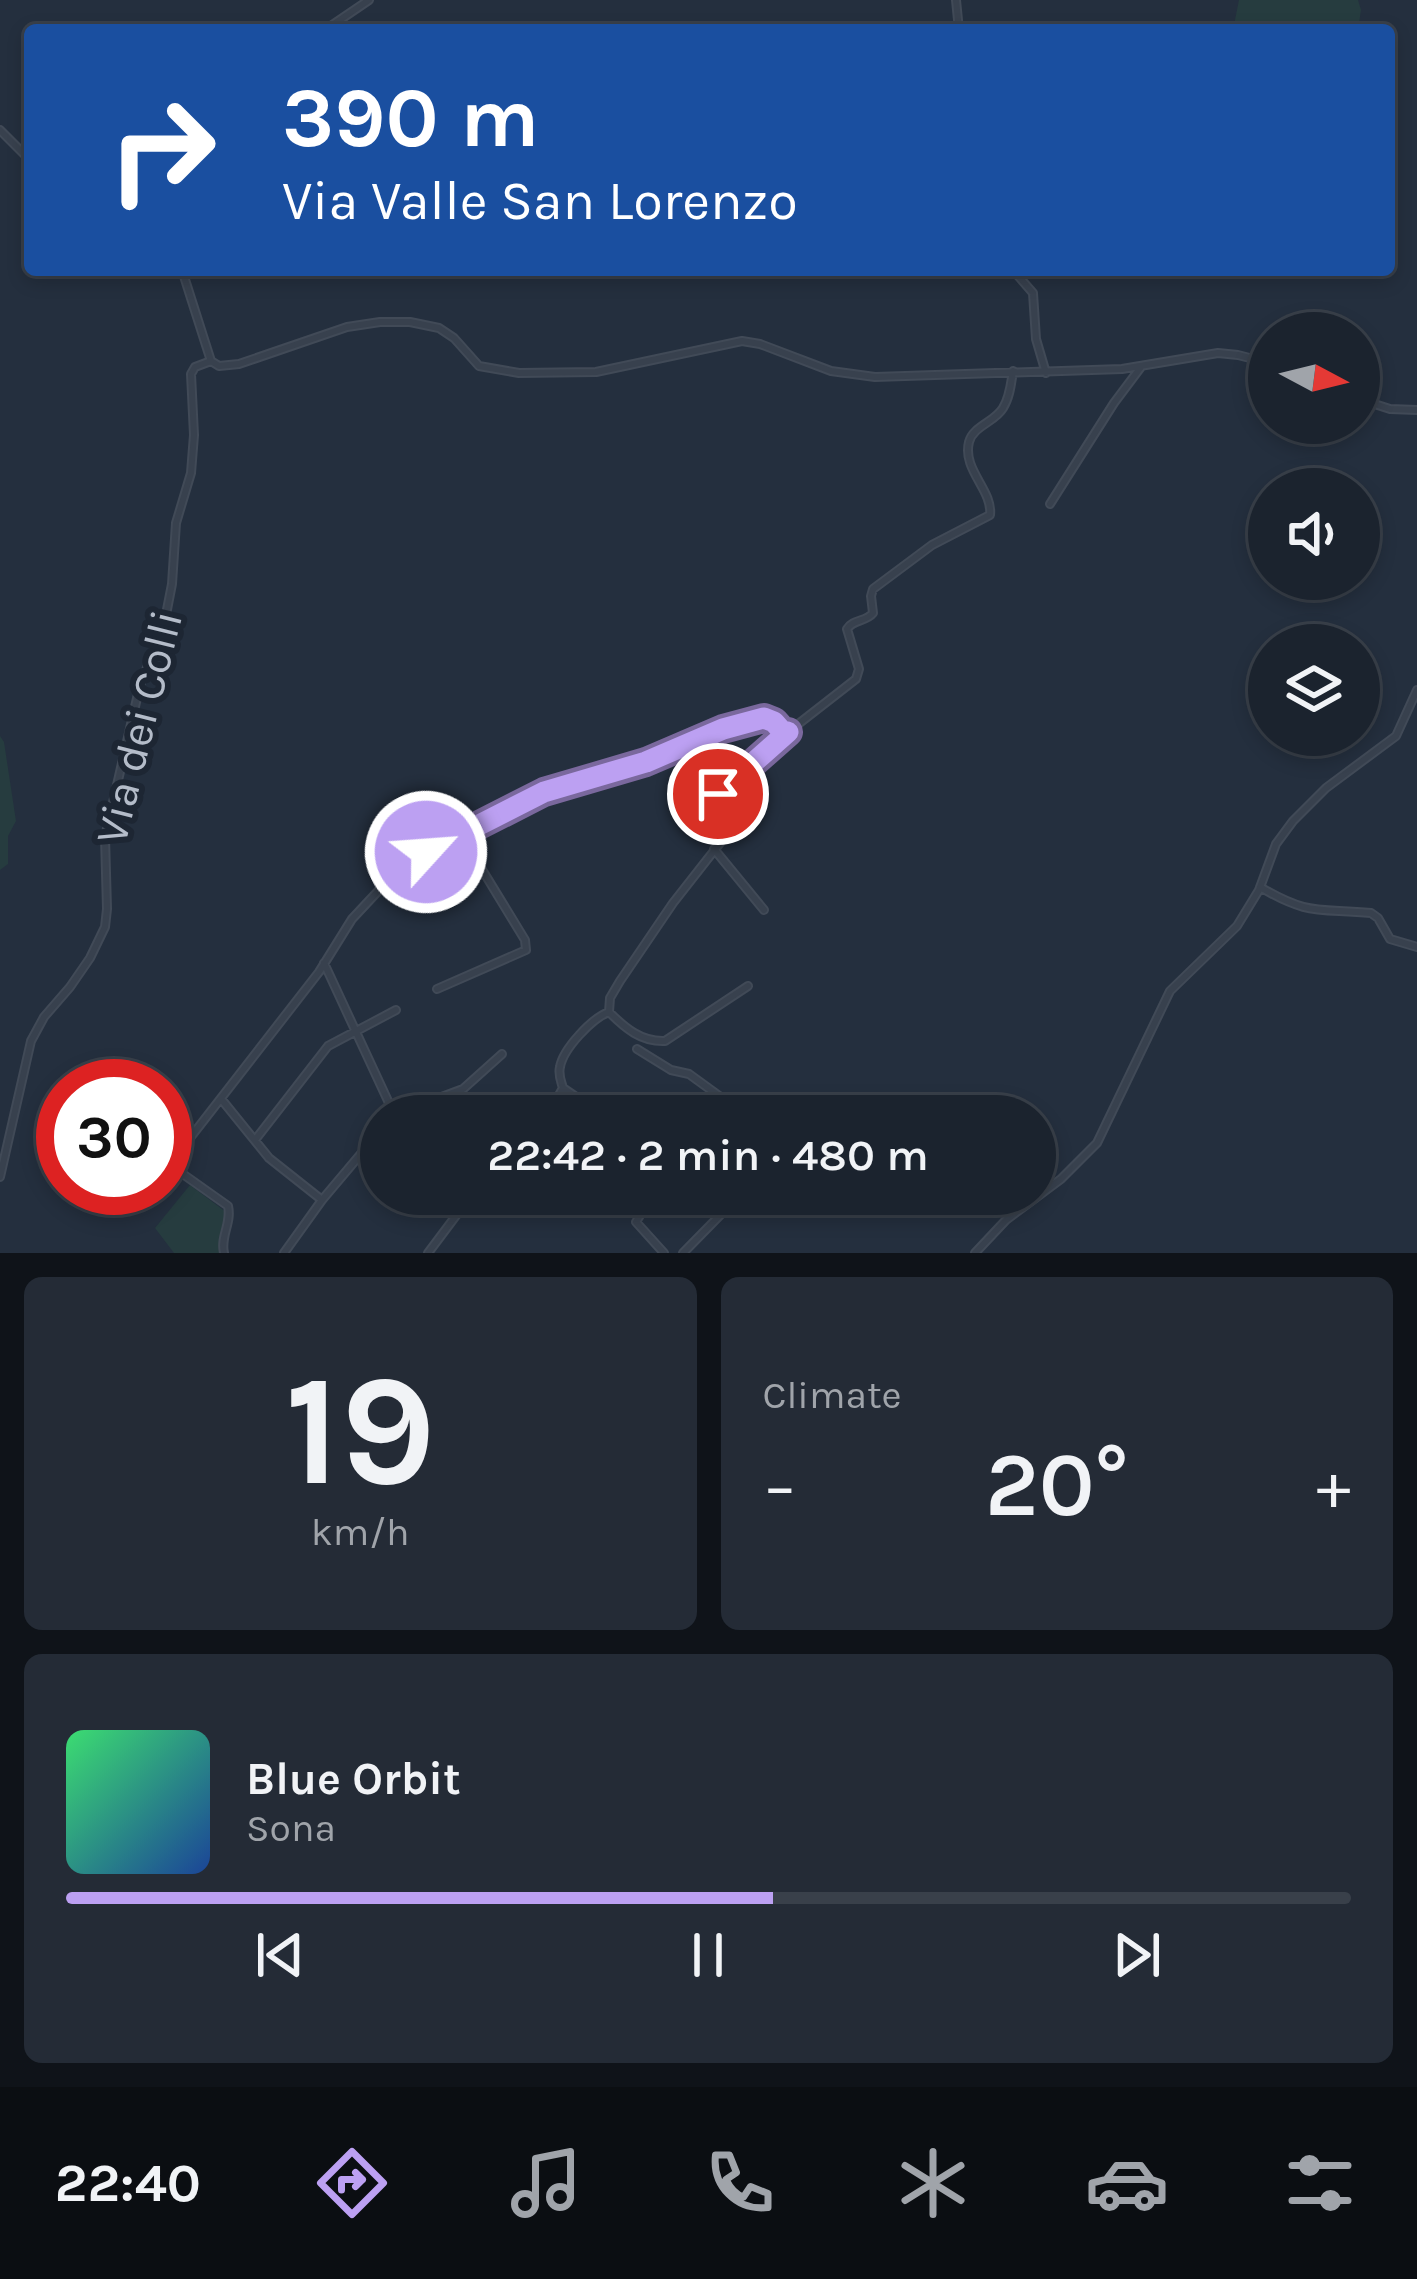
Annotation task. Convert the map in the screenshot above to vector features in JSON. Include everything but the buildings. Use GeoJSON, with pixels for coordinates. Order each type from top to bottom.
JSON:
{"type":"FeatureCollection","features":[{"type":"Feature","properties":{"kind":"street"},"geometry":{"type":"LineString","coordinates":[[334,24],[369,0]]}},
{"type":"Feature","properties":{"kind":"street"},"geometry":{"type":"LineString","coordinates":[[0,130],[24,154]]}},
{"type":"Feature","properties":{"kind":"street"},"geometry":{"type":"LineString","coordinates":[[184,276],[212,361],[219,366],[235,365],[347,327],[399,321],[439,328],[479,366],[519,373],[596,372],[742,341],[852,375],[898,377],[1141,367],[1216,353],[1248,358]]}},
{"type":"Feature","properties":{"kind":"street"},"geometry":{"type":"LineString","coordinates":[[1018,276],[1033,293],[1036,342],[1046,373]]}},
{"type":"Feature","properties":{"kind":"street","name":"Via dei Colli"},"geometry":{"type":"LineString","coordinates":[[0,1177],[33,1037],[104,931],[105,837],[140,685],[164,625],[176,523],[191,473],[191,374],[195,367],[212,361]]}},
{"type":"Feature","properties":{"kind":"street"},"geometry":{"type":"LineString","coordinates":[[1051,505],[1141,367]]}},
{"type":"Feature","properties":{"kind":"street"},"geometry":{"type":"LineString","coordinates":[[748,986],[662,1042],[630,1031],[609,1012],[613,991],[723,840],[727,830],[718,794],[857,678],[859,669],[847,630],[872,614],[874,587],[932,545],[990,515],[990,503],[972,467],[969,443],[1003,409],[1013,371]]}},
{"type":"Feature","properties":{"kind":"street"},"geometry":{"type":"LineString","coordinates":[[1380,406],[1417,410]]}},
{"type":"Feature","properties":{"kind":"street"},"geometry":{"type":"LineString","coordinates":[[977,1252],[1006,1220],[1057,1182],[1097,1143],[1166,997],[1231,934],[1261,887],[1285,830],[1326,788],[1394,738],[1417,690]]}},
{"type":"Feature","properties":{"kind":"street"},"geometry":{"type":"LineString","coordinates":[[224,1253],[228,1206],[181,1173],[176,1162],[179,1151],[222,1100],[352,919],[380,889],[426,852],[544,792],[646,762],[723,729],[764,718],[788,732]]}},
{"type":"Feature","properties":{"kind":"street"},"geometry":{"type":"LineString","coordinates":[[437,989],[526,950],[525,940],[461,835]]}},
{"type":"Feature","properties":{"kind":"street"},"geometry":{"type":"LineString","coordinates":[[714,849],[764,910]]}},
{"type":"Feature","properties":{"kind":"street"},"geometry":{"type":"LineString","coordinates":[[1261,887],[1304,909],[1371,913],[1390,940],[1417,947]]}},
{"type":"Feature","properties":{"kind":"street"},"geometry":{"type":"LineString","coordinates":[[324,963],[384,1095]]}},
{"type":"Feature","properties":{"kind":"street"},"geometry":{"type":"LineString","coordinates":[[255,1140],[331,1043],[396,1010]]}},
{"type":"Feature","properties":{"kind":"street"},"geometry":{"type":"LineString","coordinates":[[559,1095],[565,1055],[593,1019],[609,1012]]}},
{"type":"Feature","properties":{"kind":"street"},"geometry":{"type":"LineString","coordinates":[[637,1049],[671,1070],[687,1072],[717,1095]]}},
{"type":"Feature","properties":{"kind":"street"},"geometry":{"type":"LineString","coordinates":[[448,1095],[464,1089],[502,1054]]}},
{"type":"Feature","properties":{"kind":"street"},"geometry":{"type":"LineString","coordinates":[[563,1088],[573,1095]]}},
{"type":"Feature","properties":{"kind":"street"},"geometry":{"type":"LineString","coordinates":[[222,1100],[286,1173],[322,1200]]}},
{"type":"Feature","properties":{"kind":"street"},"geometry":{"type":"LineString","coordinates":[[284,1253],[360,1155]]}},
{"type":"Feature","properties":{"kind":"street"},"geometry":{"type":"LineString","coordinates":[[428,1253],[456,1215]]}},
{"type":"Feature","properties":{"kind":"street"},"geometry":{"type":"LineString","coordinates":[[640,1215],[636,1222],[664,1253]]}},
{"type":"Feature","properties":{"kind":"street"},"geometry":{"type":"LineString","coordinates":[[683,1253],[720,1215]]}},
{"type":"Feature","properties":{"kind":"green space"},"geometry":{"type":"Polygon","coordinates":[[[1239,0],[1358,0],[1361,10],[1359,24],[1234,24],[1239,0]]]}},
{"type":"Feature","properties":{"kind":"green space"},"geometry":{"type":"Polygon","coordinates":[[[0,736],[16,821],[8,836],[8,864],[0,870],[0,736]]]}},
{"type":"Feature","properties":{"kind":"green space"},"geometry":{"type":"Polygon","coordinates":[[[192,1186],[226,1212],[220,1234],[224,1253],[174,1253],[155,1228],[166,1215],[192,1215],[192,1186]]]}},
{"type":"Feature","properties":{"kind":"route"},"geometry":{"type":"LineString","coordinates":[[426,852],[544,792],[646,762],[723,729],[764,718],[788,732],[718,794]]}}]}
